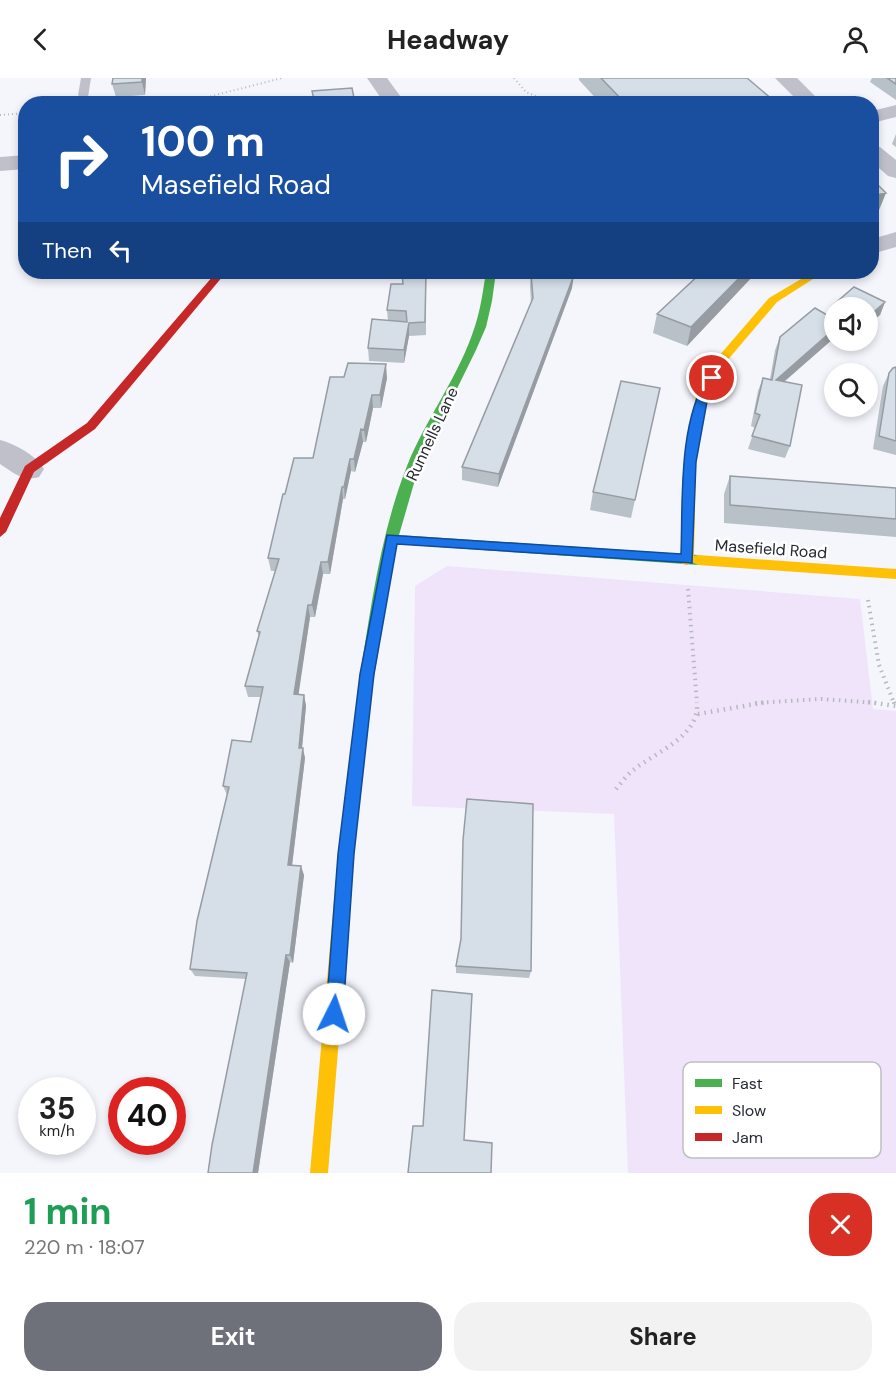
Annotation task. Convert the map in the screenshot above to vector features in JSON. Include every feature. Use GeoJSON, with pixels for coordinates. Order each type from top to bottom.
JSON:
{"type":"FeatureCollection","features":[{"type":"Feature","properties":{"kind":"street"},"geometry":{"type":"LineString","coordinates":[[377,78],[390,96]]}},
{"type":"Feature","properties":{"kind":"street"},"geometry":{"type":"LineString","coordinates":[[785,78],[804,96]]}},
{"type":"Feature","properties":{"kind":"street"},"geometry":{"type":"LineString","coordinates":[[879,115],[896,111]]}},
{"type":"Feature","properties":{"kind":"street"},"geometry":{"type":"LineString","coordinates":[[879,158],[896,171]]}},
{"type":"Feature","properties":{"kind":"street"},"geometry":{"type":"LineString","coordinates":[[0,164],[18,163]]}},
{"type":"Feature","properties":{"kind":"street"},"geometry":{"type":"LineString","coordinates":[[879,244],[896,238]]}},
{"type":"Feature","properties":{"kind":"street"},"geometry":{"type":"LineString","coordinates":[[0,532],[29,469],[91,426],[215,279]]}},
{"type":"Feature","properties":{"kind":"street","name":"Runnells Lane"},"geometry":{"type":"LineString","coordinates":[[319,1173],[329,1082],[347,843],[367,674],[392,538],[415,464],[483,326],[489,304],[491,279]]}},
{"type":"Feature","properties":{"kind":"street"},"geometry":{"type":"LineString","coordinates":[[687,560],[690,462],[702,396],[722,360],[773,300],[808,279]]}},
{"type":"Feature","properties":{"kind":"street"},"geometry":{"type":"LineString","coordinates":[[0,450],[29,469]]}},
{"type":"Feature","properties":{"kind":"street","name":"Masefield Road"},"geometry":{"type":"LineString","coordinates":[[392,538],[896,574]]}},
{"type":"Feature","properties":{"kind":"lane"},"geometry":{"type":"LineString","coordinates":[[84,95],[86,78]]}},
{"type":"Feature","properties":{"kind":"path"},"geometry":{"type":"LineString","coordinates":[[212,96],[282,78]]}},
{"type":"Feature","properties":{"kind":"path"},"geometry":{"type":"LineString","coordinates":[[514,78],[522,90],[532,96]]}},
{"type":"Feature","properties":{"kind":"path"},"geometry":{"type":"LineString","coordinates":[[0,115],[18,114]]}},
{"type":"Feature","properties":{"kind":"path"},"geometry":{"type":"LineString","coordinates":[[616,789],[631,772],[688,731],[698,714],[688,588]]}},
{"type":"Feature","properties":{"kind":"path"},"geometry":{"type":"LineString","coordinates":[[867,595],[879,665],[896,706]]}},
{"type":"Feature","properties":{"kind":"path"},"geometry":{"type":"LineString","coordinates":[[698,714],[734,705],[780,699],[861,700],[896,706]]}},
{"type":"Feature","properties":{"kind":"shaded area"},"geometry":{"type":"Polygon","coordinates":[[[447,566],[860,599],[873,709],[896,711],[896,1173],[628,1173],[614,814],[412,806],[415,586],[447,566]]]}},
{"type":"Feature","properties":{"kind":"building"},"geometry":{"type":"Polygon","coordinates":[[[113,78],[142,78],[142,82],[112,84],[113,78]]]}},
{"type":"Feature","properties":{"kind":"building"},"geometry":{"type":"Polygon","coordinates":[[[601,78],[747,78],[768,96],[618,96],[601,78]]]}},
{"type":"Feature","properties":{"kind":"building"},"geometry":{"type":"Polygon","coordinates":[[[887,78],[896,78],[896,84],[887,78]]]}},
{"type":"Feature","properties":{"kind":"building"},"geometry":{"type":"Polygon","coordinates":[[[352,88],[354,96],[313,96],[312,91],[352,88]]]}},
{"type":"Feature","properties":{"kind":"building"},"geometry":{"type":"Polygon","coordinates":[[[879,186],[886,193],[879,194],[879,186]]]}},
{"type":"Feature","properties":{"kind":"building"},"geometry":{"type":"Polygon","coordinates":[[[403,279],[426,279],[425,322],[409,323],[404,350],[368,348],[372,319],[407,322],[406,311],[387,310],[391,284],[403,284],[403,279]]]}},
{"type":"Feature","properties":{"kind":"building"},"geometry":{"type":"Polygon","coordinates":[[[531,279],[572,279],[499,474],[462,467],[533,298],[531,279]]]}},
{"type":"Feature","properties":{"kind":"building"},"geometry":{"type":"Polygon","coordinates":[[[694,279],[738,279],[691,327],[657,314],[694,279]]]}},
{"type":"Feature","properties":{"kind":"building"},"geometry":{"type":"Polygon","coordinates":[[[854,287],[875,297],[842,297],[854,287]]]}},
{"type":"Feature","properties":{"kind":"building"},"geometry":{"type":"Polygon","coordinates":[[[878,299],[885,302],[878,308],[878,299]]]}},
{"type":"Feature","properties":{"kind":"building"},"geometry":{"type":"Polygon","coordinates":[[[815,308],[824,313],[824,338],[776,380],[802,385],[790,446],[752,436],[760,415],[755,413],[763,378],[772,380],[780,337],[815,308]]]}},
{"type":"Feature","properties":{"kind":"building"},"geometry":{"type":"Polygon","coordinates":[[[348,363],[386,364],[380,395],[372,395],[364,430],[361,429],[354,459],[350,459],[344,487],[342,487],[328,562],[321,562],[312,605],[308,605],[294,694],[304,695],[299,748],[303,748],[288,865],[301,866],[290,955],[286,955],[253,1173],[208,1173],[247,973],[190,969],[197,921],[229,787],[223,786],[232,740],[251,742],[263,687],[245,686],[260,632],[257,631],[279,559],[268,558],[283,494],[285,494],[294,458],[313,458],[330,377],[344,377],[348,363]]]}},
{"type":"Feature","properties":{"kind":"building"},"geometry":{"type":"Polygon","coordinates":[[[896,367],[896,441],[879,436],[889,373],[896,367]]]}},
{"type":"Feature","properties":{"kind":"building"},"geometry":{"type":"Polygon","coordinates":[[[621,381],[660,388],[635,500],[593,492],[621,381]]]}},
{"type":"Feature","properties":{"kind":"building"},"geometry":{"type":"Polygon","coordinates":[[[730,476],[896,488],[896,519],[730,505],[730,476]]]}},
{"type":"Feature","properties":{"kind":"building"},"geometry":{"type":"Polygon","coordinates":[[[467,799],[533,804],[531,971],[456,966],[461,939],[463,840],[467,799]]]}},
{"type":"Feature","properties":{"kind":"building"},"geometry":{"type":"Polygon","coordinates":[[[432,990],[472,994],[464,1140],[492,1143],[491,1173],[408,1173],[413,1126],[423,1126],[432,990]]]}},
{"type":"Feature","properties":{"kind":"traffic: fast"},"geometry":{"type":"LineString","coordinates":[[365,689],[383,576],[404,493],[424,440],[471,350],[487,301],[490,279]]}},
{"type":"Feature","properties":{"kind":"traffic: fast"},"geometry":{"type":"LineString","coordinates":[[392,539],[698,560]]}},
{"type":"Feature","properties":{"kind":"traffic: slow"},"geometry":{"type":"LineString","coordinates":[[687,560],[690,462],[702,396],[722,360],[773,300],[808,279]]}},
{"type":"Feature","properties":{"kind":"traffic: slow"},"geometry":{"type":"LineString","coordinates":[[698,560],[896,574]]}},
{"type":"Feature","properties":{"kind":"traffic: slow"},"geometry":{"type":"LineString","coordinates":[[319,1173],[346,855],[365,689]]}},
{"type":"Feature","properties":{"kind":"traffic: jam"},"geometry":{"type":"LineString","coordinates":[[0,532],[29,469],[91,426],[215,279]]}},
{"type":"Feature","properties":{"kind":"route"},"geometry":{"type":"LineString","coordinates":[[334,1014],[346,854],[367,674],[392,538],[687,560],[690,462],[702,396],[712,378]]}}]}
